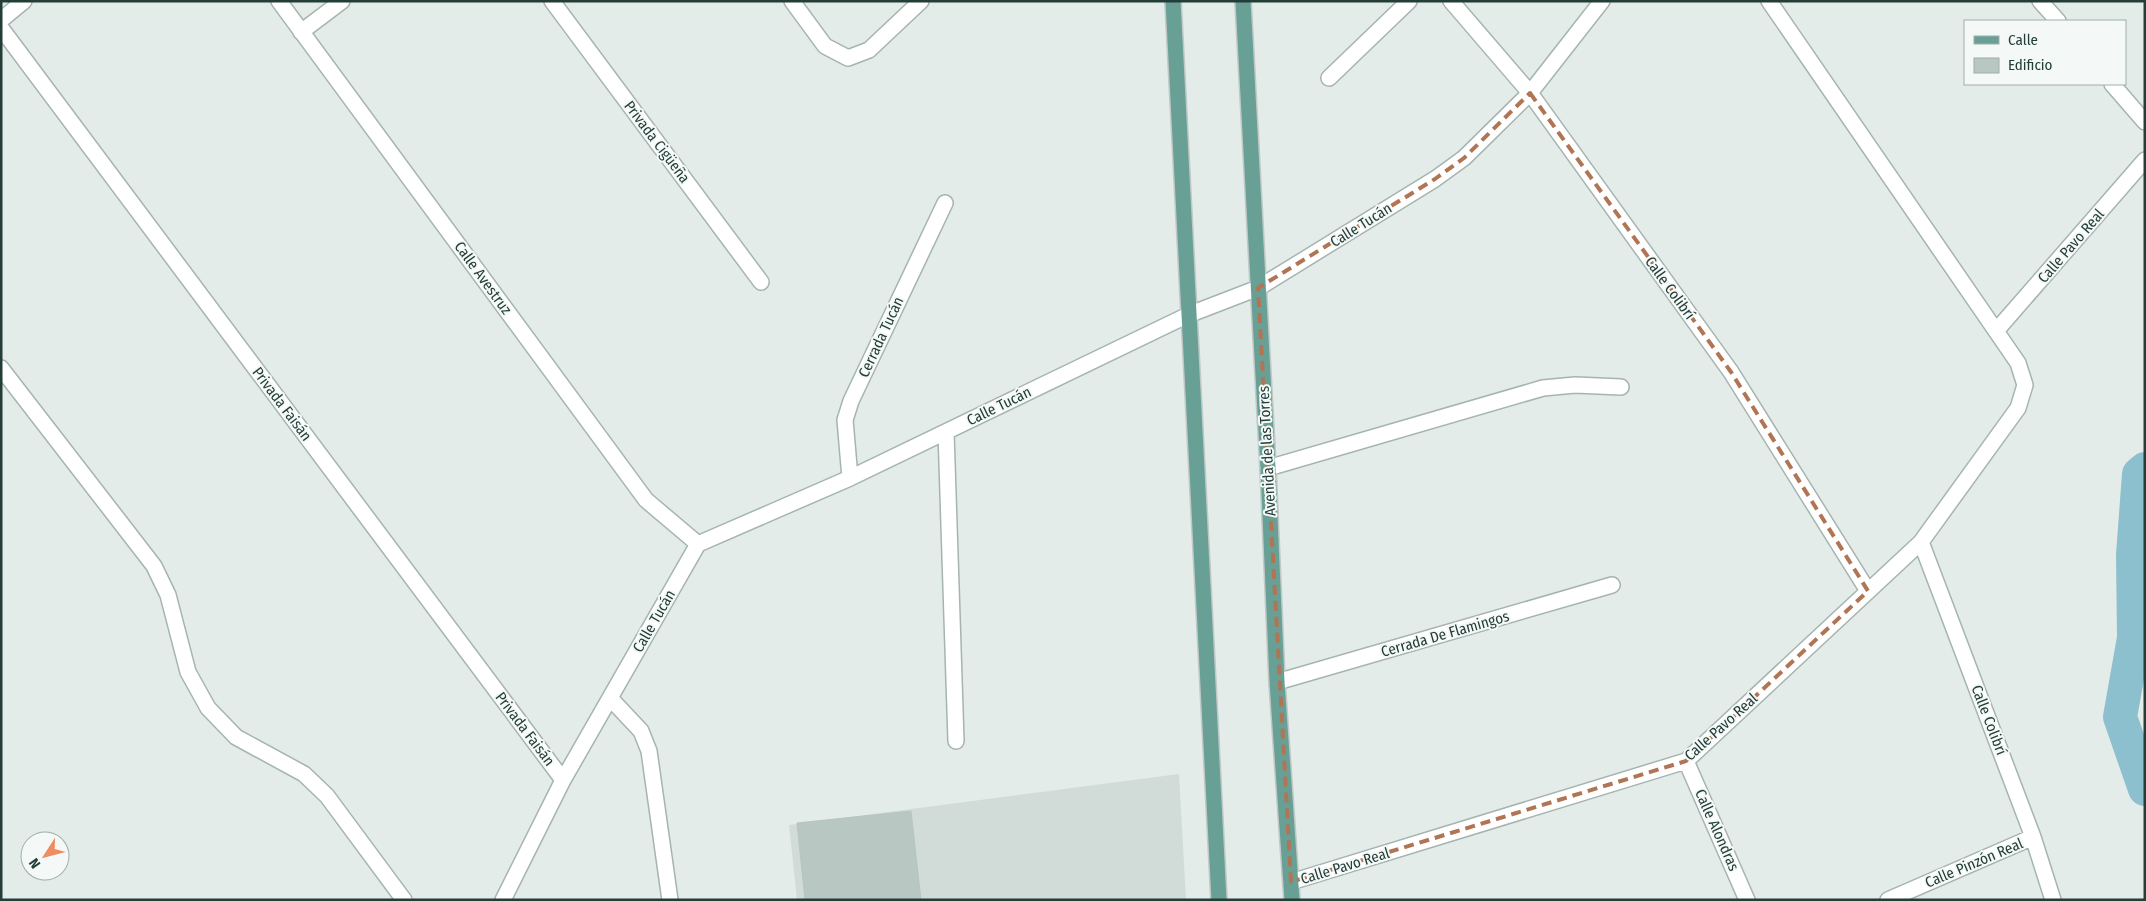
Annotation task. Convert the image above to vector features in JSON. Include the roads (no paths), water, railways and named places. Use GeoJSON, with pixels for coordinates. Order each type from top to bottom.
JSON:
{"type":"FeatureCollection","features":[{"type":"Feature","properties":{"kind":"main road"},"geometry":{"type":"LineString","coordinates":[[1173,1],[1219,900]]}},
{"type":"Feature","properties":{"kind":"main road","name":"Avenida de las Torres"},"geometry":{"type":"LineString","coordinates":[[1243,1],[1268,468],[1277,682],[1292,900]]}},
{"type":"Feature","properties":{"kind":"street"},"geometry":{"type":"LineString","coordinates":[[1,20],[24,1]]}},
{"type":"Feature","properties":{"kind":"street","name":"Calle Avestruz"},"geometry":{"type":"LineString","coordinates":[[279,1],[646,500],[698,544]]}},
{"type":"Feature","properties":{"kind":"street"},"geometry":{"type":"LineString","coordinates":[[301,32],[342,1]]}},
{"type":"Feature","properties":{"kind":"street","name":"Privada Cigüeña"},"geometry":{"type":"LineString","coordinates":[[552,1],[761,282]]}},
{"type":"Feature","properties":{"kind":"street"},"geometry":{"type":"LineString","coordinates":[[792,1],[824,46],[848,58],[869,50],[921,1]]}},
{"type":"Feature","properties":{"kind":"street"},"geometry":{"type":"LineString","coordinates":[[1328,78],[1408,1]]}},
{"type":"Feature","properties":{"kind":"street","name":"Calle Colibrí"},"geometry":{"type":"LineString","coordinates":[[1451,1],[1530,93],[1731,372],[1868,591]]}},
{"type":"Feature","properties":{"kind":"street","name":"Calle Tucán"},"geometry":{"type":"LineString","coordinates":[[503,900],[563,780],[698,544],[850,478],[1188,315],[1258,288],[1435,179],[1464,158],[1530,93],[1602,1]]}},
{"type":"Feature","properties":{"kind":"street"},"geometry":{"type":"LineString","coordinates":[[1770,1],[1996,331]]}},
{"type":"Feature","properties":{"kind":"street"},"geometry":{"type":"LineString","coordinates":[[2040,1],[2057,20]]}},
{"type":"Feature","properties":{"kind":"street","name":"Privada Faisán"},"geometry":{"type":"LineString","coordinates":[[1,28],[563,780]]}},
{"type":"Feature","properties":{"kind":"street"},"geometry":{"type":"LineString","coordinates":[[2113,85],[2145,122]]}},
{"type":"Feature","properties":{"kind":"street","name":"Calle Pavo Real"},"geometry":{"type":"LineString","coordinates":[[1291,882],[1686,761],[1921,542],[2018,408],[2025,385],[2018,363],[1996,331],[2145,160]]}},
{"type":"Feature","properties":{"kind":"street","name":"Cerrada Tucán"},"geometry":{"type":"LineString","coordinates":[[850,478],[845,420],[851,400],[945,203]]}},
{"type":"Feature","properties":{"kind":"street"},"geometry":{"type":"LineString","coordinates":[[1,368],[154,566],[168,595],[188,672],[208,708],[236,737],[304,774],[327,796],[404,900]]}},
{"type":"Feature","properties":{"kind":"street"},"geometry":{"type":"LineString","coordinates":[[1268,468],[1543,388],[1575,385],[1621,387]]}},
{"type":"Feature","properties":{"kind":"street"},"geometry":{"type":"LineString","coordinates":[[946,432],[956,741]]}},
{"type":"Feature","properties":{"kind":"street","name":"Calle Colibrí"},"geometry":{"type":"LineString","coordinates":[[1921,542],[2033,837],[2053,900]]}},
{"type":"Feature","properties":{"kind":"street","name":"Cerrada De Flamingos"},"geometry":{"type":"LineString","coordinates":[[1277,682],[1612,585]]}},
{"type":"Feature","properties":{"kind":"street"},"geometry":{"type":"LineString","coordinates":[[610,698],[641,730],[650,751],[670,900]]}},
{"type":"Feature","properties":{"kind":"street","name":"Calle Alondras"},"geometry":{"type":"LineString","coordinates":[[1686,761],[1747,900]]}},
{"type":"Feature","properties":{"kind":"street","name":"Calle Pinzón Real"},"geometry":{"type":"LineString","coordinates":[[1888,900],[2033,837]]}},
{"type":"Feature","properties":{"kind":"waterway"},"geometry":{"type":"LineString","coordinates":[[2145,469],[2139,474],[2133,555],[2134,638],[2120,717],[2145,789]]}}]}
